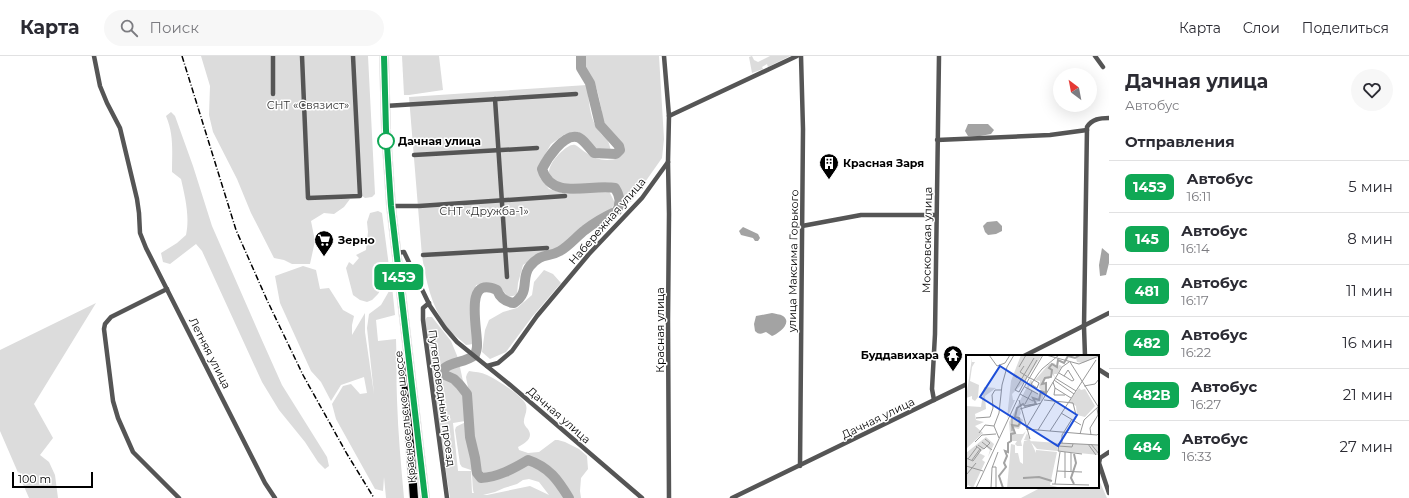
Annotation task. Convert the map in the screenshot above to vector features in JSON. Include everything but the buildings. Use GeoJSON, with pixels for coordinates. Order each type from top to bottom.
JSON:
{"type":"FeatureCollection","features":[{"type":"Feature","properties":{"kind":"highway","name":"Красносельское шоссе"},"geometry":{"type":"LineString","coordinates":[[384,56],[385,106],[391,206],[425,498]]}},
{"type":"Feature","properties":{"kind":"highway","name":"Красносельское шоссе"},"geometry":{"type":"LineString","coordinates":[[407,334],[406,376],[414,498]]}},
{"type":"Feature","properties":{"kind":"street","name":"Летняя улица"},"geometry":{"type":"LineString","coordinates":[[94,56],[100,86],[120,128],[139,213],[140,233],[265,483],[275,498]]}},
{"type":"Feature","properties":{"kind":"street"},"geometry":{"type":"LineString","coordinates":[[273,56],[273,94]]}},
{"type":"Feature","properties":{"kind":"street"},"geometry":{"type":"LineString","coordinates":[[302,56],[308,198],[360,196],[353,56]]}},
{"type":"Feature","properties":{"kind":"street"},"geometry":{"type":"LineString","coordinates":[[664,56],[668,116],[668,162]]}},
{"type":"Feature","properties":{"kind":"street"},"geometry":{"type":"LineString","coordinates":[[668,116],[797,56]]}},
{"type":"Feature","properties":{"kind":"street","name":"улица Максима Горького"},"geometry":{"type":"LineString","coordinates":[[800,466],[803,129],[801,56]]}},
{"type":"Feature","properties":{"kind":"street","name":"Московская улица"},"geometry":{"type":"LineString","coordinates":[[934,400],[932,389],[935,334],[939,56]]}},
{"type":"Feature","properties":{"kind":"street"},"geometry":{"type":"LineString","coordinates":[[1095,56],[1103,67]]}},
{"type":"Feature","properties":{"kind":"street"},"geometry":{"type":"LineString","coordinates":[[385,106],[576,94]]}},
{"type":"Feature","properties":{"kind":"street"},"geometry":{"type":"LineString","coordinates":[[496,99],[507,277]]}},
{"type":"Feature","properties":{"kind":"street"},"geometry":{"type":"LineString","coordinates":[[1085,355],[1084,326],[1087,127],[1090,122],[1098,119],[1109,118]]}},
{"type":"Feature","properties":{"kind":"street"},"geometry":{"type":"LineString","coordinates":[[937,140],[1050,135],[1087,130]]}},
{"type":"Feature","properties":{"kind":"street"},"geometry":{"type":"LineString","coordinates":[[414,155],[537,148]]}},
{"type":"Feature","properties":{"kind":"street","name":"Набережная улица"},"geometry":{"type":"LineString","coordinates":[[488,366],[498,363],[512,351],[538,316],[589,254],[642,198],[668,162]]}},
{"type":"Feature","properties":{"kind":"street","name":"Красная улица"},"geometry":{"type":"LineString","coordinates":[[668,162],[669,498]]}},
{"type":"Feature","properties":{"kind":"street"},"geometry":{"type":"LineString","coordinates":[[391,206],[420,206],[565,196]]}},
{"type":"Feature","properties":{"kind":"street"},"geometry":{"type":"LineString","coordinates":[[802,226],[861,215],[936,215]]}},
{"type":"Feature","properties":{"kind":"street"},"geometry":{"type":"LineString","coordinates":[[423,255],[547,248]]}},
{"type":"Feature","properties":{"kind":"street","name":"Дачная улица"},"geometry":{"type":"LineString","coordinates":[[396,253],[404,252],[429,303],[445,328],[466,349],[488,366],[642,498]]}},
{"type":"Feature","properties":{"kind":"street"},"geometry":{"type":"LineString","coordinates":[[167,289],[111,317],[105,324],[104,329],[113,401],[118,418],[133,452],[179,498]]}},
{"type":"Feature","properties":{"kind":"street","name":"Путепроводный проезд"},"geometry":{"type":"LineString","coordinates":[[429,303],[423,308],[423,320],[447,498]]}},
{"type":"Feature","properties":{"kind":"street"},"geometry":{"type":"LineString","coordinates":[[1026,355],[1109,314]]}},
{"type":"Feature","properties":{"kind":"street"},"geometry":{"type":"LineString","coordinates":[[1099,370],[1109,376]]}},
{"type":"Feature","properties":{"kind":"street","name":"Дачная улица"},"geometry":{"type":"LineString","coordinates":[[732,498],[966,384]]}},
{"type":"Feature","properties":{"kind":"street"},"geometry":{"type":"LineString","coordinates":[[1109,452],[1100,458],[1099,463],[1109,493]]}},
{"type":"Feature","properties":{"kind":"green space","name":"СНТ «Связист»"},"geometry":{"type":"Polygon","coordinates":[[[201,56],[368,56],[375,194],[372,197],[365,198],[361,195],[344,199],[350,199],[344,207],[334,214],[324,213],[311,221],[315,241],[310,264],[292,264],[284,260],[274,258],[213,132],[209,115],[210,86],[201,56]]]}},
{"type":"Feature","properties":{"kind":"green space"},"geometry":{"type":"Polygon","coordinates":[[[402,56],[439,56],[443,90],[404,95],[402,56]]]}},
{"type":"Feature","properties":{"kind":"green space"},"geometry":{"type":"Polygon","coordinates":[[[585,56],[659,56],[664,139],[662,158],[631,202],[625,199],[622,191],[612,183],[599,183],[585,187],[570,188],[562,186],[549,178],[549,169],[551,165],[562,151],[569,146],[575,145],[589,155],[601,160],[619,158],[621,153],[620,144],[603,125],[598,93],[586,70],[585,56]]]}},
{"type":"Feature","properties":{"kind":"green space"},"geometry":{"type":"Polygon","coordinates":[[[752,56],[754,60],[758,62],[770,56],[790,56],[768,67],[767,64],[762,67],[763,69],[752,73],[749,57],[752,56]]]}},
{"type":"Feature","properties":{"kind":"green space","name":"СНТ «Дружба-1»"},"geometry":{"type":"Polygon","coordinates":[[[587,85],[592,118],[599,132],[609,142],[611,151],[593,148],[579,135],[565,134],[551,144],[539,165],[540,178],[549,189],[566,194],[609,191],[615,203],[609,212],[586,226],[558,248],[538,255],[523,265],[518,283],[517,295],[508,297],[501,288],[494,284],[476,285],[472,304],[473,344],[466,345],[448,329],[436,310],[427,284],[422,256],[409,97],[587,85]]]}},
{"type":"Feature","properties":{"kind":"green space"},"geometry":{"type":"Polygon","coordinates":[[[171,112],[175,116],[193,166],[212,226],[282,385],[327,457],[329,466],[325,469],[318,462],[305,442],[279,410],[262,382],[202,251],[196,244],[170,264],[163,262],[161,253],[177,243],[186,235],[187,228],[186,207],[181,179],[172,172],[171,137],[169,123],[166,116],[171,112]]]}},
{"type":"Feature","properties":{"kind":"green space"},"geometry":{"type":"Polygon","coordinates":[[[378,211],[382,213],[390,274],[378,294],[372,300],[367,302],[360,300],[353,295],[346,268],[349,262],[353,265],[359,258],[356,255],[366,250],[368,232],[367,222],[370,213],[378,211]]]}},
{"type":"Feature","properties":{"kind":"green space"},"geometry":{"type":"Polygon","coordinates":[[[303,266],[316,270],[320,289],[329,288],[343,310],[354,316],[352,335],[365,313],[365,332],[374,394],[367,328],[369,314],[381,305],[392,286],[395,315],[376,320],[378,341],[396,339],[397,412],[404,498],[386,498],[384,477],[383,491],[375,489],[336,419],[332,404],[343,386],[351,384],[360,394],[367,393],[364,377],[341,385],[331,401],[321,382],[311,371],[280,303],[275,276],[303,266]]]}},
{"type":"Feature","properties":{"kind":"green space"},"geometry":{"type":"Polygon","coordinates":[[[544,270],[553,274],[561,283],[532,317],[506,352],[490,359],[482,352],[485,330],[489,320],[503,312],[517,308],[532,295],[534,282],[544,270]]]}},
{"type":"Feature","properties":{"kind":"green space"},"geometry":{"type":"Polygon","coordinates":[[[96,303],[34,404],[53,438],[40,455],[49,462],[55,475],[58,498],[29,498],[0,431],[0,350],[96,303]]]}},
{"type":"Feature","properties":{"kind":"green space"},"geometry":{"type":"Polygon","coordinates":[[[427,317],[432,317],[451,341],[458,358],[466,395],[465,421],[453,423],[458,471],[471,471],[472,493],[474,493],[471,470],[462,467],[460,464],[455,430],[456,427],[470,420],[472,416],[472,405],[466,377],[469,371],[482,373],[491,377],[509,388],[524,401],[526,405],[526,412],[524,423],[530,436],[527,441],[518,447],[519,450],[528,453],[539,452],[555,440],[558,440],[579,449],[587,456],[588,469],[581,478],[581,498],[450,498],[423,323],[427,317]],[[529,479],[523,480],[517,484],[483,495],[530,486],[549,495],[539,482],[529,479]]]}},
{"type":"Feature","properties":{"kind":"green space"},"geometry":{"type":"Polygon","coordinates":[[[1099,480],[1107,498],[1021,498],[1040,488],[1099,488],[1099,480]]]}},
{"type":"Feature","properties":{"kind":"shaded area"},"geometry":{"type":"Polygon","coordinates":[[[968,124],[988,124],[994,130],[991,134],[968,136],[965,131],[968,124]]]}},
{"type":"Feature","properties":{"kind":"shaded area"},"geometry":{"type":"Polygon","coordinates":[[[997,221],[1002,226],[1002,231],[996,234],[988,235],[983,226],[987,222],[997,221]]]}},
{"type":"Feature","properties":{"kind":"shaded area"},"geometry":{"type":"Polygon","coordinates":[[[743,227],[758,234],[760,238],[758,241],[741,235],[739,231],[743,227]]]}},
{"type":"Feature","properties":{"kind":"shaded area"},"geometry":{"type":"Polygon","coordinates":[[[1102,248],[1109,254],[1109,263],[1106,275],[1100,276],[1099,265],[1102,248]]]}},
{"type":"Feature","properties":{"kind":"shaded area"},"geometry":{"type":"Polygon","coordinates":[[[772,313],[782,315],[786,319],[784,328],[772,336],[766,332],[760,334],[756,332],[754,324],[756,316],[772,313]]]}},
{"type":"Feature","properties":{"kind":"waterway"},"geometry":{"type":"LineString","coordinates":[[569,498],[561,485],[547,470],[542,466],[528,460],[505,472],[481,478],[477,473],[470,437],[467,394],[454,379],[445,375],[442,370],[450,365],[466,360],[475,355],[477,349],[475,306],[476,296],[480,290],[486,287],[497,290],[503,299],[514,303],[519,299],[524,290],[527,271],[534,262],[542,257],[560,251],[593,224],[617,211],[619,199],[615,188],[563,188],[554,185],[547,179],[542,169],[556,148],[566,139],[572,137],[581,139],[594,153],[616,154],[620,150],[619,146],[600,125],[590,83],[581,68],[581,56]]}},
{"type":"Feature","properties":{"kind":"railway"},"geometry":{"type":"LineString","coordinates":[[182,56],[236,230],[267,300],[303,375],[347,454],[374,498]]}},
{"type":"Feature","properties":{"kind":"bus line","name":"145Э"},"geometry":{"type":"LineString","coordinates":[[384,56],[386,130],[391,206],[425,498]]}},
{"type":"Feature","properties":{"kind":"place","name":"Дачная улица"},"geometry":{"type":"Point","coordinates":[386,141]}},
{"type":"Feature","properties":{"kind":"place","name":"Красная Заря"},"geometry":{"type":"Point","coordinates":[829,180]}},
{"type":"Feature","properties":{"kind":"place","name":"Зерно"},"geometry":{"type":"Point","coordinates":[324,257]}},
{"type":"Feature","properties":{"kind":"place","name":"Буддавихара"},"geometry":{"type":"Point","coordinates":[953,372]}}]}
